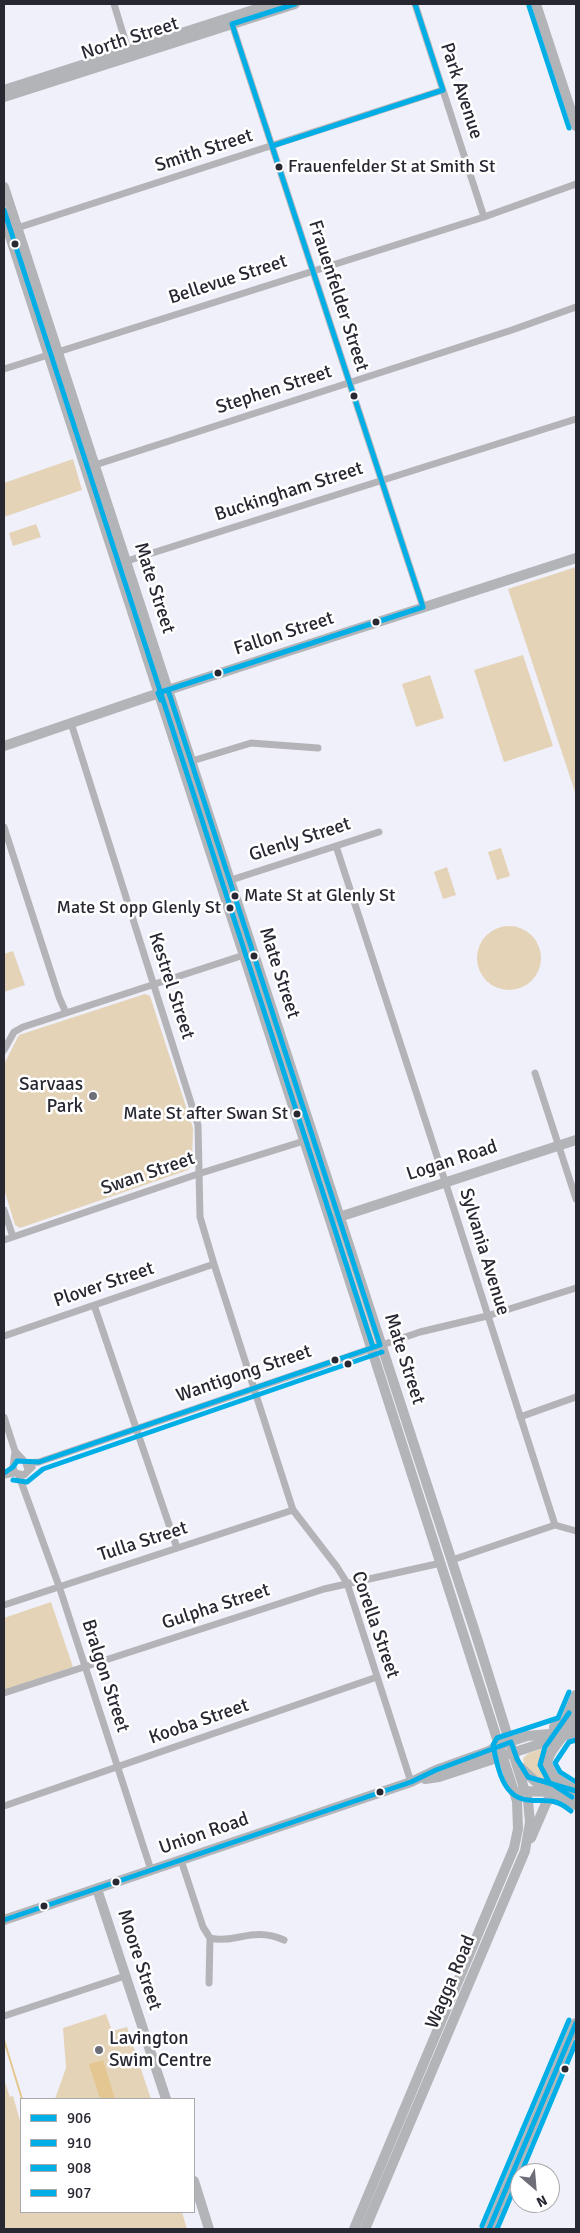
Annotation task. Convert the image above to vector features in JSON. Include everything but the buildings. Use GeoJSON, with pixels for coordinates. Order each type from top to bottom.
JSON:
{"type":"FeatureCollection","features":[{"type":"Feature","properties":{"kind":"main road"},"geometry":{"type":"LineString","coordinates":[[249,11],[261,4]]}},
{"type":"Feature","properties":{"kind":"main road","name":"North Street"},"geometry":{"type":"LineString","coordinates":[[4,90],[272,4]]}},
{"type":"Feature","properties":{"kind":"main road","name":"North Street"},"geometry":{"type":"LineString","coordinates":[[4,99],[289,4]]}},
{"type":"Feature","properties":{"kind":"main road"},"geometry":{"type":"LineString","coordinates":[[536,4],[576,126]]}},
{"type":"Feature","properties":{"kind":"main road","name":"Mate Street"},"geometry":{"type":"LineString","coordinates":[[4,188],[10,231]]}},
{"type":"Feature","properties":{"kind":"main road","name":"Mate Street"},"geometry":{"type":"LineString","coordinates":[[4,218],[95,465],[127,561],[163,691],[192,761],[231,880],[441,1563],[500,1745]]}},
{"type":"Feature","properties":{"kind":"main road","name":"Mate Street"},"geometry":{"type":"LineString","coordinates":[[53,353],[163,691],[244,955],[304,1140],[335,1218]]}},
{"type":"Feature","properties":{"kind":"main road","name":"Fallon Street"},"geometry":{"type":"LineString","coordinates":[[4,746],[163,691],[576,558]]}},
{"type":"Feature","properties":{"kind":"main road","name":"Logan Road"},"geometry":{"type":"LineString","coordinates":[[335,1218],[576,1140]]}},
{"type":"Feature","properties":{"kind":"main road","name":"Mate Street"},"geometry":{"type":"LineString","coordinates":[[375,1346],[452,1560],[511,1742]]}},
{"type":"Feature","properties":{"kind":"main road"},"geometry":{"type":"LineString","coordinates":[[527,1736],[562,1724],[576,1695]]}},
{"type":"Feature","properties":{"kind":"main road"},"geometry":{"type":"LineString","coordinates":[[576,1714],[574,1728],[564,1736],[549,1757],[548,1766],[554,1777],[576,1791]]}},
{"type":"Feature","properties":{"kind":"main road","name":"Union Road"},"geometry":{"type":"LineString","coordinates":[[4,1920],[413,1781],[500,1745],[527,1736],[546,1735],[574,1728]]}},
{"type":"Feature","properties":{"kind":"main road","name":"Union Road"},"geometry":{"type":"LineString","coordinates":[[413,1781],[439,1777],[504,1756],[516,1758],[564,1736]]}},
{"type":"Feature","properties":{"kind":"main road","name":"Wagga Road"},"geometry":{"type":"LineString","coordinates":[[422,2080],[452,2026],[525,1851],[530,1822],[526,1792],[511,1742]]}},
{"type":"Feature","properties":{"kind":"main road","name":"Wagga Road"},"geometry":{"type":"LineString","coordinates":[[354,2229],[386,2166],[422,2080],[441,2022],[496,1892],[518,1834],[517,1801],[500,1745]]}},
{"type":"Feature","properties":{"kind":"main road"},"geometry":{"type":"LineString","coordinates":[[516,1758],[526,1775],[534,1781],[576,1791]]}},
{"type":"Feature","properties":{"kind":"main road"},"geometry":{"type":"LineString","coordinates":[[512,1782],[519,1790],[526,1792],[553,1792],[572,1802]]}},
{"type":"Feature","properties":{"kind":"main road"},"geometry":{"type":"LineString","coordinates":[[525,1851],[546,1802],[558,1796],[572,1802]]}},
{"type":"Feature","properties":{"kind":"main road","name":"Moore Street"},"geometry":{"type":"LineString","coordinates":[[97,1889],[166,2098]]}},
{"type":"Feature","properties":{"kind":"main road"},"geometry":{"type":"LineString","coordinates":[[496,1892],[506,1897]]}},
{"type":"Feature","properties":{"kind":"main road"},"geometry":{"type":"LineString","coordinates":[[467,1961],[474,1970]]}},
{"type":"Feature","properties":{"kind":"main road"},"geometry":{"type":"LineString","coordinates":[[441,2022],[452,2026]]}},
{"type":"Feature","properties":{"kind":"main road"},"geometry":{"type":"LineString","coordinates":[[489,2229],[576,2023]]}},
{"type":"Feature","properties":{"kind":"main road","name":"Wagga Road"},"geometry":{"type":"LineString","coordinates":[[365,2229],[386,2166]]}},
{"type":"Feature","properties":{"kind":"main road"},"geometry":{"type":"LineString","coordinates":[[195,2184],[210,2229]]}},
{"type":"Feature","properties":{"kind":"street"},"geometry":{"type":"LineString","coordinates":[[114,4],[128,50]]}},
{"type":"Feature","properties":{"kind":"street","name":"Park Avenue"},"geometry":{"type":"LineString","coordinates":[[415,4],[484,217]]}},
{"type":"Feature","properties":{"kind":"street","name":"Frauenfelder Street"},"geometry":{"type":"LineString","coordinates":[[232,24],[423,607]]}},
{"type":"Feature","properties":{"kind":"street","name":"Smith Street"},"geometry":{"type":"LineString","coordinates":[[10,231],[443,90]]}},
{"type":"Feature","properties":{"kind":"street","name":"Bellevue Street"},"geometry":{"type":"LineString","coordinates":[[4,369],[484,217],[576,184]]}},
{"type":"Feature","properties":{"kind":"street","name":"Stephen Street"},"geometry":{"type":"LineString","coordinates":[[95,465],[512,330],[576,307]]}},
{"type":"Feature","properties":{"kind":"street","name":"Buckingham Street"},"geometry":{"type":"LineString","coordinates":[[127,561],[575,419]]}},
{"type":"Feature","properties":{"kind":"street","name":"Kestrel Street"},"geometry":{"type":"LineString","coordinates":[[71,723],[198,1125],[198,1174]]}},
{"type":"Feature","properties":{"kind":"street"},"geometry":{"type":"LineString","coordinates":[[192,761],[251,743],[318,748]]}},
{"type":"Feature","properties":{"kind":"street"},"geometry":{"type":"LineString","coordinates":[[4,827],[59,997],[66,1013]]}},
{"type":"Feature","properties":{"kind":"street","name":"Glenly Street"},"geometry":{"type":"LineString","coordinates":[[231,880],[379,832]]}},
{"type":"Feature","properties":{"kind":"street","name":"Sylvania Avenue"},"geometry":{"type":"LineString","coordinates":[[336,846],[446,1182],[487,1316],[555,1525]]}},
{"type":"Feature","properties":{"kind":"street"},"geometry":{"type":"LineString","coordinates":[[5,1045],[17,1030],[244,955]]}},
{"type":"Feature","properties":{"kind":"street"},"geometry":{"type":"LineString","coordinates":[[535,1073],[576,1199]]}},
{"type":"Feature","properties":{"kind":"street","name":"Swan Street"},"geometry":{"type":"LineString","coordinates":[[4,1240],[304,1140]]}},
{"type":"Feature","properties":{"kind":"street","name":"Corella Street"},"geometry":{"type":"LineString","coordinates":[[198,1174],[200,1217],[293,1510],[347,1583],[413,1781]]}},
{"type":"Feature","properties":{"kind":"street"},"geometry":{"type":"LineString","coordinates":[[4,1210],[13,1237]]}},
{"type":"Feature","properties":{"kind":"street","name":"Plover Street"},"geometry":{"type":"LineString","coordinates":[[4,1336],[214,1264]]}},
{"type":"Feature","properties":{"kind":"street","name":"Wantigong Street"},"geometry":{"type":"LineString","coordinates":[[4,1474],[375,1346],[420,1332],[487,1316],[576,1288]]}},
{"type":"Feature","properties":{"kind":"street"},"geometry":{"type":"LineString","coordinates":[[94,1305],[177,1548]]}},
{"type":"Feature","properties":{"kind":"street"},"geometry":{"type":"LineString","coordinates":[[520,1417],[576,1397]]}},
{"type":"Feature","properties":{"kind":"street","name":"Bralgon Street"},"geometry":{"type":"LineString","coordinates":[[4,1417],[21,1468],[26,1492],[59,1586],[151,1870]]}},
{"type":"Feature","properties":{"kind":"street","name":"Tulla Street"},"geometry":{"type":"LineString","coordinates":[[4,1605],[293,1510]]}},
{"type":"Feature","properties":{"kind":"street"},"geometry":{"type":"LineString","coordinates":[[452,1560],[555,1525],[576,1530]]}},
{"type":"Feature","properties":{"kind":"street","name":"Gulpha Street"},"geometry":{"type":"LineString","coordinates":[[4,1693],[347,1583],[441,1563]]}},
{"type":"Feature","properties":{"kind":"street","name":"Kooba Street"},"geometry":{"type":"LineString","coordinates":[[4,1806],[377,1677]]}},
{"type":"Feature","properties":{"kind":"street"},"geometry":{"type":"LineString","coordinates":[[181,1860],[203,1927],[210,1938],[209,1984]]}},
{"type":"Feature","properties":{"kind":"street"},"geometry":{"type":"LineString","coordinates":[[210,1938],[221,1939],[260,1933],[284,1940]]}},
{"type":"Feature","properties":{"kind":"street"},"geometry":{"type":"LineString","coordinates":[[4,2016],[125,1976]]}},
{"type":"Feature","properties":{"kind":"shaded area"},"geometry":{"type":"Polygon","coordinates":[[[73,459],[82,490],[4,517],[4,483],[73,459]]]}},
{"type":"Feature","properties":{"kind":"shaded area"},"geometry":{"type":"Polygon","coordinates":[[[36,524],[41,537],[13,546],[9,533],[36,524]]]}},
{"type":"Feature","properties":{"kind":"shaded area"},"geometry":{"type":"Polygon","coordinates":[[[576,567],[576,795],[508,589],[576,567]]]}},
{"type":"Feature","properties":{"kind":"shaded area"},"geometry":{"type":"Polygon","coordinates":[[[523,655],[553,746],[504,762],[474,670],[523,655]]]}},
{"type":"Feature","properties":{"kind":"shaded area"},"geometry":{"type":"Polygon","coordinates":[[[430,675],[444,718],[416,727],[402,684],[430,675]]]}},
{"type":"Feature","properties":{"kind":"shaded area"},"geometry":{"type":"Polygon","coordinates":[[[501,848],[510,876],[497,880],[488,852],[501,848]]]}},
{"type":"Feature","properties":{"kind":"shaded area"},"geometry":{"type":"Polygon","coordinates":[[[447,867],[456,895],[443,899],[434,872],[447,867]]]}},
{"type":"Feature","properties":{"kind":"shaded area"},"geometry":{"type":"Polygon","coordinates":[[[509,926],[521,929],[532,935],[538,946],[541,958],[538,970],[532,981],[521,987],[509,990],[497,987],[486,981],[480,970],[477,958],[480,946],[486,935],[497,929],[509,926]]]}},
{"type":"Feature","properties":{"kind":"shaded area"},"geometry":{"type":"Polygon","coordinates":[[[13,951],[25,985],[4,992],[4,954],[13,951]]]}},
{"type":"Feature","properties":{"kind":"shaded area","name":"Sarvaas Park"},"geometry":{"type":"Polygon","coordinates":[[[145,994],[150,996],[193,1128],[192,1165],[188,1170],[20,1228],[15,1225],[4,1189],[4,1064],[19,1035],[145,994]]]}},
{"type":"Feature","properties":{"kind":"shaded area"},"geometry":{"type":"Polygon","coordinates":[[[51,1602],[73,1667],[4,1690],[4,1618],[51,1602]]]}},
{"type":"Feature","properties":{"kind":"shaded area"},"geometry":{"type":"Polygon","coordinates":[[[551,1746],[546,1755],[554,1780],[540,1779],[524,1766],[523,1758],[529,1753],[551,1746]]]}},
{"type":"Feature","properties":{"kind":"shaded area","name":"Lavington Swim Centre"},"geometry":{"type":"Polygon","coordinates":[[[106,2014],[112,2031],[127,2027],[151,2098],[55,2098],[66,2068],[63,2028],[106,2014]]]}},
{"type":"Feature","properties":{"kind":"shaded area"},"geometry":{"type":"Polygon","coordinates":[[[103,2060],[115,2098],[100,2098],[89,2064],[103,2060]]]}},
{"type":"Feature","properties":{"kind":"shaded area"},"geometry":{"type":"Polygon","coordinates":[[[4,2079],[10,2097],[13,2096],[20,2120],[20,2213],[182,2213],[187,2229],[4,2229],[4,2079]]]}},
{"type":"Feature","properties":{"kind":"waterway"},"geometry":{"type":"LineString","coordinates":[[4,2040],[22,2098]]}},
{"type":"Feature","properties":{"kind":"transit line","name":"906"},"geometry":{"type":"LineString","coordinates":[[295,4],[232,24],[423,607]]}},
{"type":"Feature","properties":{"kind":"transit line","name":"906"},"geometry":{"type":"LineString","coordinates":[[272,146],[443,90],[415,4]]}},
{"type":"Feature","properties":{"kind":"transit line","name":"908"},"geometry":{"type":"LineString","coordinates":[[529,6],[569,128]]}},
{"type":"Feature","properties":{"kind":"transit line","name":"910"},"geometry":{"type":"LineString","coordinates":[[4,210],[373,1347]]}},
{"type":"Feature","properties":{"kind":"transit line","name":"906"},"geometry":{"type":"LineString","coordinates":[[161,700],[158,693],[423,607]]}},
{"type":"Feature","properties":{"kind":"transit line","name":"906"},"geometry":{"type":"LineString","coordinates":[[4,1473],[13,1467],[17,1461],[39,1462],[380,1345],[168,690]]}},
{"type":"Feature","properties":{"kind":"transit line","name":"910"},"geometry":{"type":"LineString","coordinates":[[13,1480],[27,1482],[43,1469],[382,1352]]}},
{"type":"Feature","properties":{"kind":"transit line","name":"908"},"geometry":{"type":"LineString","coordinates":[[569,1692],[558,1718],[497,1738],[493,1745],[502,1779],[512,1793],[519,1798],[528,1800],[555,1802],[571,1811]]}},
{"type":"Feature","properties":{"kind":"transit line","name":"908"},"geometry":{"type":"LineString","coordinates":[[569,1713],[545,1747],[540,1765],[549,1782],[572,1797]]}},
{"type":"Feature","properties":{"kind":"transit line","name":"907"},"geometry":{"type":"LineString","coordinates":[[576,1740],[569,1742],[555,1763],[560,1772],[576,1782]]}},
{"type":"Feature","properties":{"kind":"transit line","name":"906"},"geometry":{"type":"LineString","coordinates":[[4,1920],[411,1782],[436,1770],[511,1742],[517,1759],[528,1777],[576,1791]]}},
{"type":"Feature","properties":{"kind":"transit line","name":"907"},"geometry":{"type":"LineString","coordinates":[[482,2226],[569,2020]]}},
{"type":"Feature","properties":{"kind":"transit line","name":"906"},"geometry":{"type":"LineString","coordinates":[[489,2229],[576,2023]]}},
{"type":"Feature","properties":{"kind":"transit line","name":"908"},"geometry":{"type":"LineString","coordinates":[[525,2163],[576,2042]]}},
{"type":"Feature","properties":{"kind":"transit line","name":"908"},"geometry":{"type":"LineString","coordinates":[[497,2229],[510,2198]]}},
{"type":"Feature","properties":{"kind":"place","name":"Frauenfelder St at Smith St"},"geometry":{"type":"Point","coordinates":[279,167]}},
{"type":"Feature","properties":{"kind":"place","name":"Mate St at Glenly St"},"geometry":{"type":"Point","coordinates":[235,896]}},
{"type":"Feature","properties":{"kind":"place","name":"Mate St opp Glenly St"},"geometry":{"type":"Point","coordinates":[230,908]}},
{"type":"Feature","properties":{"kind":"place","name":"Sarvaas Park"},"geometry":{"type":"Point","coordinates":[93,1096]}},
{"type":"Feature","properties":{"kind":"place","name":"Mate St after Swan St"},"geometry":{"type":"Point","coordinates":[297,1114]}},
{"type":"Feature","properties":{"kind":"place","name":"Lavington Swim Centre"},"geometry":{"type":"Point","coordinates":[99,2050]}}]}
